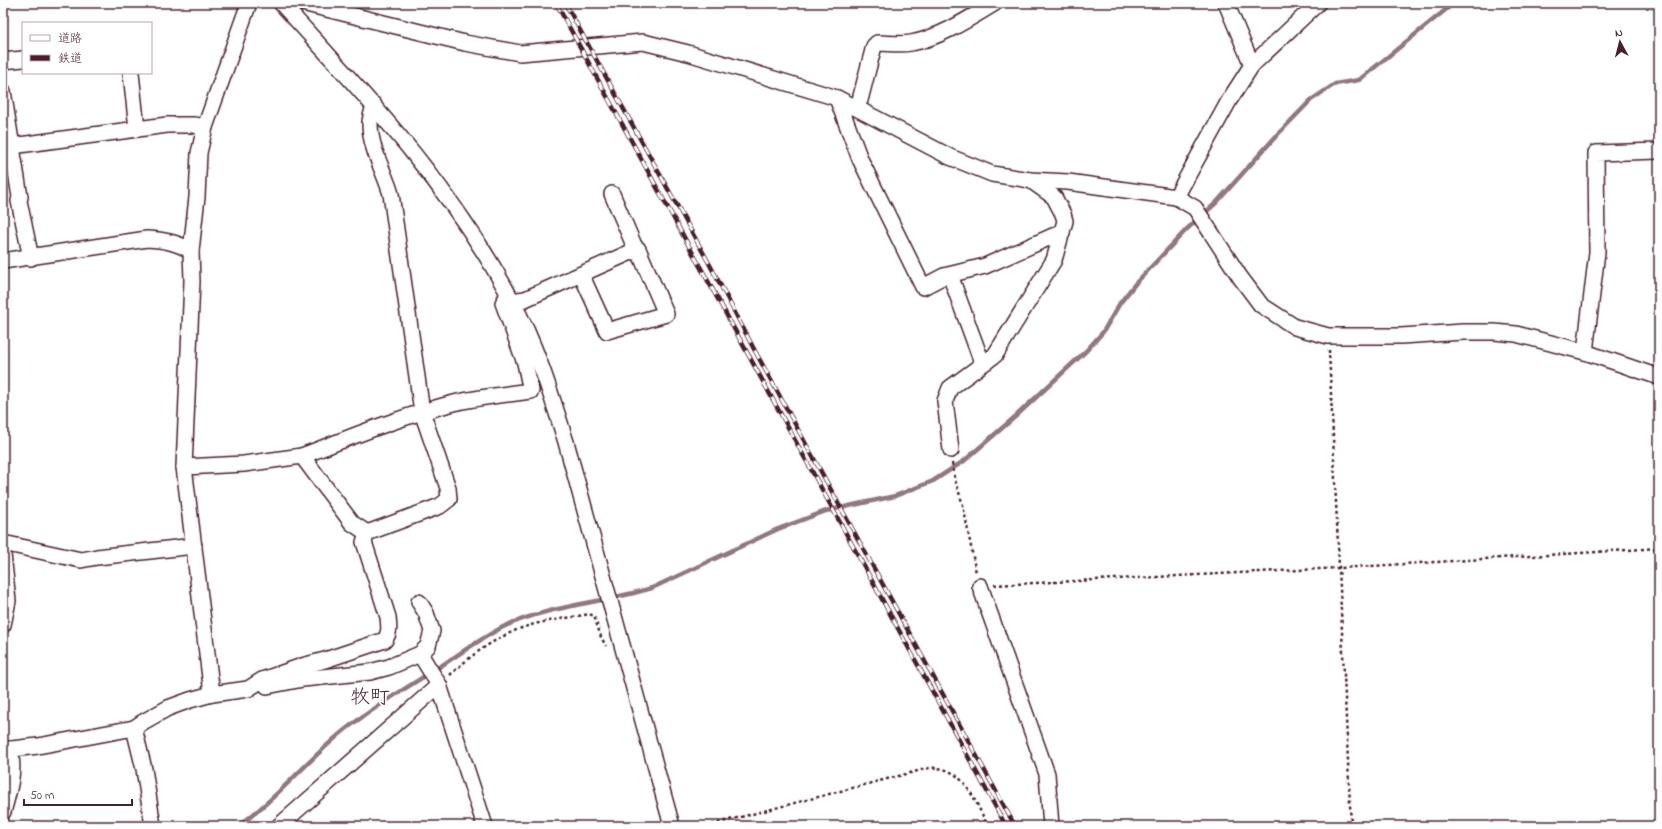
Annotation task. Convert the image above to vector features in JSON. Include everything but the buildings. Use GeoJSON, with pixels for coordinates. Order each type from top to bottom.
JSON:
{"type":"FeatureCollection","features":[{"type":"Feature","properties":{"kind":"street"},"geometry":{"type":"LineString","coordinates":[[212,694],[184,467],[192,280],[190,251],[197,197],[199,153],[206,127],[249,3]]}},
{"type":"Feature","properties":{"kind":"street"},"geometry":{"type":"LineString","coordinates":[[281,3],[374,105],[420,160],[471,233],[510,297],[528,335],[550,390],[566,442],[633,680],[672,826]]}},
{"type":"Feature","properties":{"kind":"street"},"geometry":{"type":"LineString","coordinates":[[302,3],[465,43],[520,53],[643,42],[688,53],[837,98],[950,157],[977,168],[1005,176],[1030,180],[1068,182],[1176,197],[1195,208],[1240,277],[1261,305],[1295,327],[1328,336],[1401,336],[1463,332],[1494,332],[1538,339],[1585,352],[1659,377]]}},
{"type":"Feature","properties":{"kind":"street"},"geometry":{"type":"LineString","coordinates":[[856,108],[860,100],[874,46],[877,43],[918,42],[952,28],[995,3]]}},
{"type":"Feature","properties":{"kind":"street"},"geometry":{"type":"LineString","coordinates":[[1226,3],[1252,64]]}},
{"type":"Feature","properties":{"kind":"street"},"geometry":{"type":"LineString","coordinates":[[1176,197],[1230,99],[1252,64],[1318,3]]}},
{"type":"Feature","properties":{"kind":"street"},"geometry":{"type":"LineString","coordinates":[[3,61],[22,59]]}},
{"type":"Feature","properties":{"kind":"street"},"geometry":{"type":"LineString","coordinates":[[131,74],[137,128]]}},
{"type":"Feature","properties":{"kind":"street"},"geometry":{"type":"LineString","coordinates":[[3,91],[19,201],[30,258]]}},
{"type":"Feature","properties":{"kind":"street"},"geometry":{"type":"LineString","coordinates":[[837,98],[860,159],[923,287],[950,275],[985,266],[1062,232]]}},
{"type":"Feature","properties":{"kind":"street"},"geometry":{"type":"LineString","coordinates":[[367,533],[440,506],[449,499],[448,488],[422,412],[391,194],[387,179],[374,150],[370,122],[374,105]]}},
{"type":"Feature","properties":{"kind":"street"},"geometry":{"type":"LineString","coordinates":[[12,146],[137,128],[168,125],[194,125],[206,127]]}},
{"type":"Feature","properties":{"kind":"street"},"geometry":{"type":"LineString","coordinates":[[1585,352],[1597,252],[1596,153],[1659,151]]}},
{"type":"Feature","properties":{"kind":"street"},"geometry":{"type":"LineString","coordinates":[[951,450],[944,401],[946,394],[950,388],[995,355],[1054,260],[1065,221],[1060,206],[1054,197],[1030,180]]}},
{"type":"Feature","properties":{"kind":"street"},"geometry":{"type":"LineString","coordinates":[[581,274],[607,331],[666,314],[612,194]]}},
{"type":"Feature","properties":{"kind":"street"},"geometry":{"type":"LineString","coordinates":[[3,261],[147,239],[164,240],[183,245],[190,251]]}},
{"type":"Feature","properties":{"kind":"street"},"geometry":{"type":"LineString","coordinates":[[184,467],[244,464],[302,456],[379,426],[422,412],[460,402],[531,391],[525,363],[503,303],[510,297],[525,299],[636,250]]}},
{"type":"Feature","properties":{"kind":"street"},"geometry":{"type":"LineString","coordinates":[[950,275],[980,357],[987,361]]}},
{"type":"Feature","properties":{"kind":"street"},"geometry":{"type":"LineString","coordinates":[[302,456],[352,523],[367,533]]}},
{"type":"Feature","properties":{"kind":"street"},"geometry":{"type":"LineString","coordinates":[[248,689],[262,680],[385,640],[390,629],[389,623],[364,542],[367,533]]}},
{"type":"Feature","properties":{"kind":"street"},"geometry":{"type":"LineString","coordinates":[[3,543],[81,560],[194,546]]}},
{"type":"Feature","properties":{"kind":"street"},"geometry":{"type":"LineString","coordinates":[[3,554],[8,601],[3,625]]}},
{"type":"Feature","properties":{"kind":"street"},"geometry":{"type":"LineString","coordinates":[[980,586],[1047,774],[1051,826]]}},
{"type":"Feature","properties":{"kind":"street"},"geometry":{"type":"LineString","coordinates":[[6,750],[38,746],[134,728],[168,708],[212,694],[248,689],[303,678],[370,672],[421,656],[428,646],[432,632],[426,613],[419,602]]}},
{"type":"Feature","properties":{"kind":"street"},"geometry":{"type":"LineString","coordinates":[[421,656],[437,683],[485,826]]}},
{"type":"Feature","properties":{"kind":"street"},"geometry":{"type":"LineString","coordinates":[[279,826],[437,683]]}},
{"type":"Feature","properties":{"kind":"street"},"geometry":{"type":"LineString","coordinates":[[134,728],[144,770],[153,826]]}},
{"type":"Feature","properties":{"kind":"street"},"geometry":{"type":"LineString","coordinates":[[3,812],[11,782],[12,757],[6,750]]}},
{"type":"Feature","properties":{"kind":"path"},"geometry":{"type":"LineString","coordinates":[[1328,336],[1351,826]]}},
{"type":"Feature","properties":{"kind":"path"},"geometry":{"type":"LineString","coordinates":[[954,480],[963,505],[980,586],[1340,568],[1659,548]]}},
{"type":"Feature","properties":{"kind":"path"},"geometry":{"type":"LineString","coordinates":[[437,683],[463,662],[498,638],[530,625],[589,614],[594,616],[601,637],[608,649]]}},
{"type":"Feature","properties":{"kind":"path"},"geometry":{"type":"LineString","coordinates":[[706,826],[914,772],[935,768],[947,770],[958,776],[966,785],[988,826]]}},
{"type":"Feature","properties":{"kind":"waterway"},"geometry":{"type":"LineString","coordinates":[[238,826],[280,791],[346,729],[390,698],[503,627],[558,609],[652,588],[778,529],[826,511],[895,496],[933,481],[964,461],[1016,416],[1086,351],[1103,332],[1120,303],[1135,284],[1187,229],[1216,203],[1278,134],[1311,100],[1335,84],[1359,80],[1454,3]]}},
{"type":"Feature","properties":{"kind":"railway"},"geometry":{"type":"LineString","coordinates":[[556,3],[1006,826]]}},
{"type":"Feature","properties":{"kind":"railway"},"geometry":{"type":"LineString","coordinates":[[565,3],[710,265],[755,351],[1015,826]]}},
{"type":"Feature","properties":{"kind":"district","name":"牧町"},"geometry":{"type":"Point","coordinates":[370,696]}}]}
